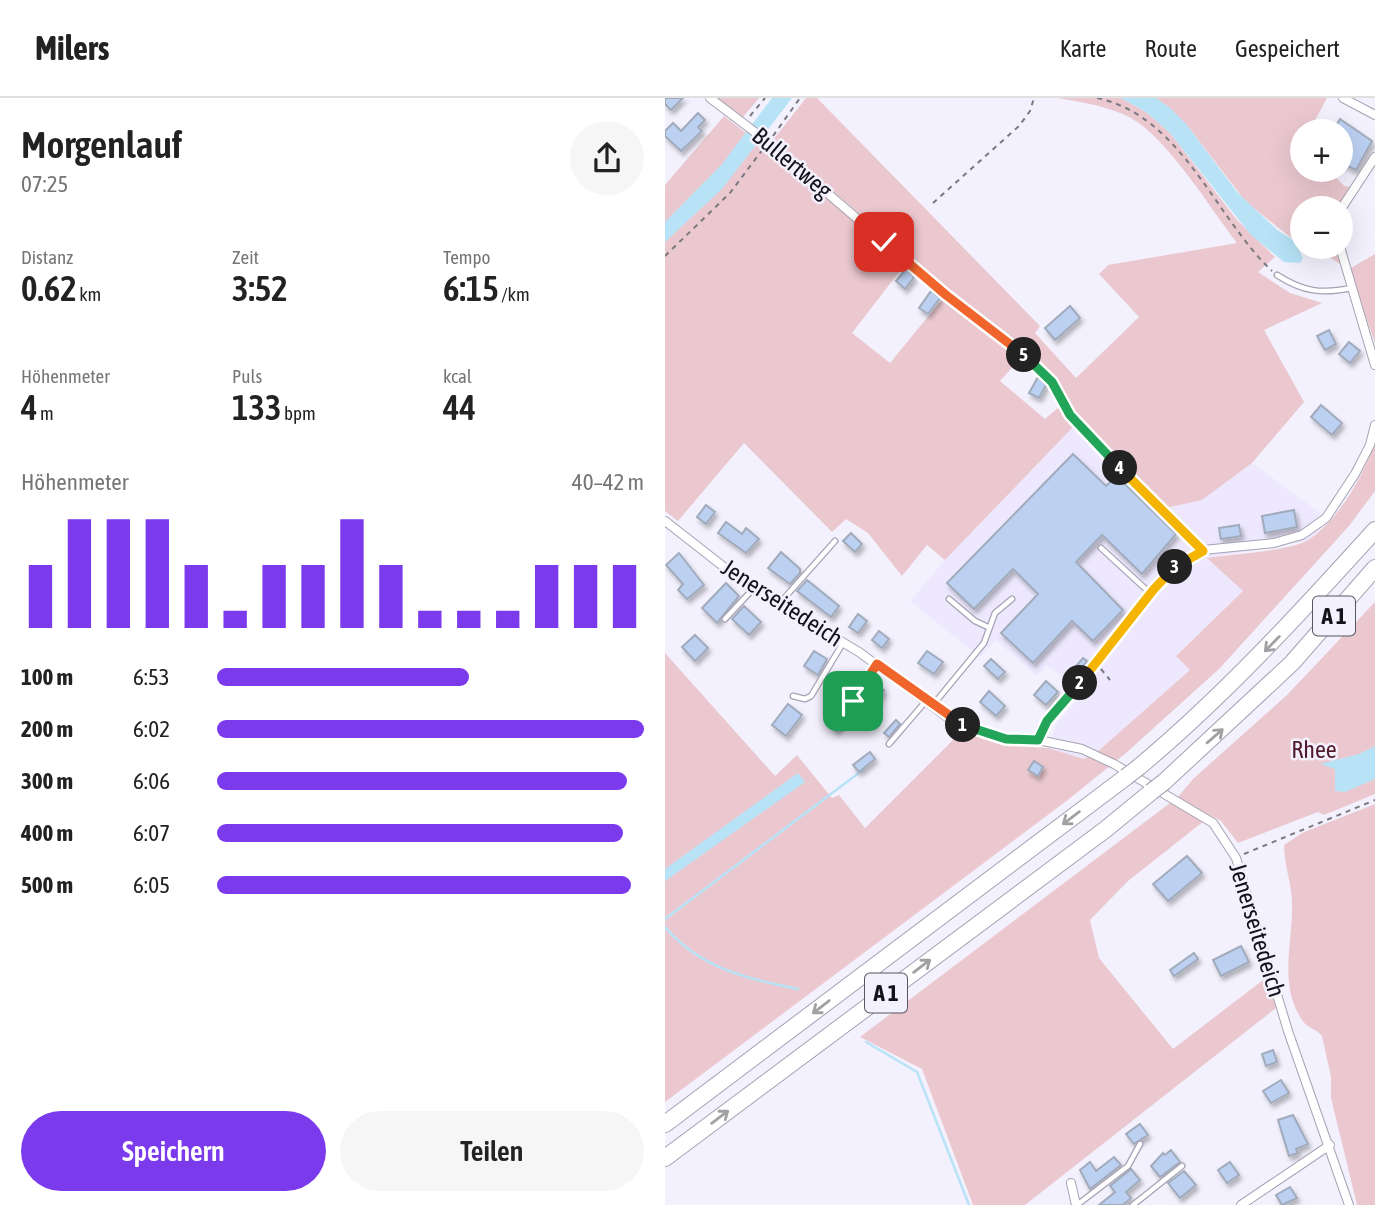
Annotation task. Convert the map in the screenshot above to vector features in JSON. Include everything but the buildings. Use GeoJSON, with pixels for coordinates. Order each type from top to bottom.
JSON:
{"type":"FeatureCollection","features":[{"type":"Feature","properties":{"kind":"highway","name":"A 1"},"geometry":{"type":"LineString","coordinates":[[665,1124],[1132,772],[1225,690],[1318,593],[1375,514]]}},
{"type":"Feature","properties":{"kind":"highway"},"geometry":{"type":"LineString","coordinates":[[1318,593],[1375,530]]}},
{"type":"Feature","properties":{"kind":"highway","name":"A 1"},"geometry":{"type":"LineString","coordinates":[[665,1158],[1106,829],[1157,787],[1292,663],[1375,568]]}},
{"type":"Feature","properties":{"kind":"street","name":"Bullertweg"},"geometry":{"type":"LineString","coordinates":[[710,98],[768,142],[946,295],[1015,345],[1052,382],[1070,415],[1203,551]]}},
{"type":"Feature","properties":{"kind":"street"},"geometry":{"type":"LineString","coordinates":[[1343,98],[1375,115]]}},
{"type":"Feature","properties":{"kind":"street"},"geometry":{"type":"LineString","coordinates":[[1349,196],[1375,158]]}},
{"type":"Feature","properties":{"kind":"street"},"geometry":{"type":"LineString","coordinates":[[1344,259],[1375,365]]}},
{"type":"Feature","properties":{"kind":"street"},"geometry":{"type":"LineString","coordinates":[[1038,740],[1047,721],[1094,666],[1150,593],[1184,560],[1203,551],[1274,543],[1302,535],[1325,518],[1341,498],[1370,445],[1375,425]]}},
{"type":"Feature","properties":{"kind":"street","name":"Jenerseitedeich"},"geometry":{"type":"LineString","coordinates":[[665,521],[753,589],[877,664],[974,731],[1006,739],[1038,740],[1082,749],[1193,809],[1213,823],[1236,858],[1288,1031],[1349,1205]]}},
{"type":"Feature","properties":{"kind":"street"},"geometry":{"type":"LineString","coordinates":[[1241,1205],[1330,1145]]}},
{"type":"Feature","properties":{"kind":"street"},"geometry":{"type":"LineString","coordinates":[[1071,1183],[1077,1205]]}},
{"type":"Feature","properties":{"kind":"lane"},"geometry":{"type":"LineString","coordinates":[[1277,275],[1310,292],[1327,293],[1352,288]]}},
{"type":"Feature","properties":{"kind":"lane"},"geometry":{"type":"LineString","coordinates":[[779,604],[835,541]]}},
{"type":"Feature","properties":{"kind":"lane"},"geometry":{"type":"LineString","coordinates":[[1101,548],[1150,593]]}},
{"type":"Feature","properties":{"kind":"lane"},"geometry":{"type":"LineString","coordinates":[[725,619],[753,589]]}},
{"type":"Feature","properties":{"kind":"lane"},"geometry":{"type":"LineString","coordinates":[[949,599],[975,621],[988,627]]}},
{"type":"Feature","properties":{"kind":"lane"},"geometry":{"type":"LineString","coordinates":[[889,744],[972,660],[984,643],[995,613],[1012,599]]}},
{"type":"Feature","properties":{"kind":"lane"},"geometry":{"type":"LineString","coordinates":[[793,696],[805,699],[811,696],[843,643]]}},
{"type":"Feature","properties":{"kind":"lane"},"geometry":{"type":"LineString","coordinates":[[843,729],[852,720],[854,698],[877,664]]}},
{"type":"Feature","properties":{"kind":"lane"},"geometry":{"type":"LineString","coordinates":[[1077,1205],[1128,1166],[1140,1144]]}},
{"type":"Feature","properties":{"kind":"lane"},"geometry":{"type":"LineString","coordinates":[[1133,1205],[1182,1166]]}},
{"type":"Feature","properties":{"kind":"path"},"geometry":{"type":"LineString","coordinates":[[744,123],[765,98]]}},
{"type":"Feature","properties":{"kind":"path"},"geometry":{"type":"LineString","coordinates":[[665,256],[730,193],[800,98]]}},
{"type":"Feature","properties":{"kind":"path"},"geometry":{"type":"LineString","coordinates":[[933,203],[1019,126],[1030,111],[1034,98]]}},
{"type":"Feature","properties":{"kind":"path"},"geometry":{"type":"LineString","coordinates":[[1097,98],[1131,111],[1164,135],[1232,225],[1277,275]]}},
{"type":"Feature","properties":{"kind":"path"},"geometry":{"type":"LineString","coordinates":[[1094,666],[1110,680]]}},
{"type":"Feature","properties":{"kind":"path"},"geometry":{"type":"LineString","coordinates":[[1236,858],[1375,800]]}},
{"type":"Feature","properties":{"kind":"shaded area"},"geometry":{"type":"Polygon","coordinates":[[[1080,420],[1202,500],[1252,463],[1330,520],[1307,541],[1208,558],[1244,591],[1176,655],[1190,670],[1096,753],[1084,759],[1048,748],[1057,723],[1084,693],[1046,665],[1037,676],[996,640],[980,657],[910,601],[945,560],[1080,420]]]}},
{"type":"Feature","properties":{"kind":"green space"},"geometry":{"type":"Polygon","coordinates":[[[717,98],[759,98],[743,117],[717,98]]]}},
{"type":"Feature","properties":{"kind":"green space"},"geometry":{"type":"Polygon","coordinates":[[[806,98],[817,98],[1040,326],[1035,333],[1076,378],[1139,317],[1099,274],[1108,265],[1237,243],[1188,175],[1145,128],[1113,110],[1057,98],[1121,98],[1146,112],[1170,133],[1237,220],[1275,257],[1258,272],[1290,293],[1322,303],[1264,330],[1304,402],[1252,463],[1202,500],[1166,508],[1073,413],[1054,380],[773,140],[806,98]]]}},
{"type":"Feature","properties":{"kind":"green space"},"geometry":{"type":"Polygon","coordinates":[[[1156,98],[1327,98],[1316,119],[1290,119],[1290,182],[1340,182],[1344,186],[1359,188],[1353,199],[1353,196],[1290,196],[1290,237],[1246,202],[1186,124],[1156,98]]]}},
{"type":"Feature","properties":{"kind":"green space"},"geometry":{"type":"Polygon","coordinates":[[[724,116],[810,182],[906,263],[852,333],[890,363],[944,297],[1022,357],[1000,381],[1045,419],[1060,406],[1075,425],[945,560],[927,545],[902,576],[868,533],[846,519],[832,532],[744,443],[678,521],[665,511],[665,185],[724,116]]]}},
{"type":"Feature","properties":{"kind":"green space"},"geometry":{"type":"Polygon","coordinates":[[[1375,254],[1375,343],[1349,270],[1332,259],[1348,259],[1349,269],[1375,254]]]}},
{"type":"Feature","properties":{"kind":"green space"},"geometry":{"type":"Polygon","coordinates":[[[1375,442],[1375,491],[1349,526],[1219,669],[1126,753],[1069,799],[665,1102],[665,653],[775,776],[797,755],[832,798],[839,795],[865,828],[962,731],[1002,745],[1048,748],[1084,759],[1096,753],[1190,670],[1176,656],[1243,591],[1207,558],[1275,549],[1308,540],[1330,521],[1349,496],[1375,442]]]}},
{"type":"Feature","properties":{"kind":"green space","name":"Rhee"},"geometry":{"type":"Polygon","coordinates":[[[1375,602],[1375,794],[1324,815],[1318,812],[1238,843],[1221,821],[1177,798],[1193,779],[1287,695],[1375,602]]]}},
{"type":"Feature","properties":{"kind":"green space"},"geometry":{"type":"Polygon","coordinates":[[[1170,803],[1204,821],[1128,881],[1090,920],[1099,958],[1173,1049],[1267,977],[1276,1008],[1025,1205],[973,1205],[922,1069],[860,1037],[1170,803]]]}},
{"type":"Feature","properties":{"kind":"green space"},"geometry":{"type":"Polygon","coordinates":[[[1375,804],[1375,1205],[1357,1205],[1331,1098],[1331,1077],[1322,1036],[1302,1020],[1290,992],[1288,963],[1292,904],[1284,845],[1302,833],[1375,804]]]}},
{"type":"Feature","properties":{"kind":"water"},"geometry":{"type":"Polygon","coordinates":[[[772,98],[792,98],[722,189],[665,242],[665,222],[722,164],[772,98]]]}},
{"type":"Feature","properties":{"kind":"water"},"geometry":{"type":"Polygon","coordinates":[[[1121,98],[1156,98],[1169,107],[1186,124],[1237,192],[1277,230],[1290,238],[1290,259],[1302,259],[1300,263],[1284,262],[1251,235],[1170,133],[1146,112],[1121,98]]]}},
{"type":"Feature","properties":{"kind":"water"},"geometry":{"type":"Polygon","coordinates":[[[1375,746],[1375,779],[1345,792],[1335,791],[1335,769],[1320,764],[1359,754],[1375,746]]]}},
{"type":"Feature","properties":{"kind":"water"},"geometry":{"type":"Polygon","coordinates":[[[798,773],[805,782],[665,881],[665,869],[798,773]]]}},
{"type":"Feature","properties":{"kind":"waterway"},"geometry":{"type":"LineString","coordinates":[[665,919],[864,769]]}},
{"type":"Feature","properties":{"kind":"waterway"},"geometry":{"type":"LineString","coordinates":[[665,927],[693,953],[725,970],[798,989]]}},
{"type":"Feature","properties":{"kind":"waterway"},"geometry":{"type":"LineString","coordinates":[[866,1042],[917,1072],[969,1205]]}},
{"type":"Feature","properties":{"kind":"route"},"geometry":{"type":"LineString","coordinates":[[853,701],[877,664],[947,717],[974,731],[1006,739],[1038,740],[1047,721],[1154,589],[1184,560],[1203,551],[1070,415],[1052,382],[1015,345],[946,295],[884,242]]}}]}
